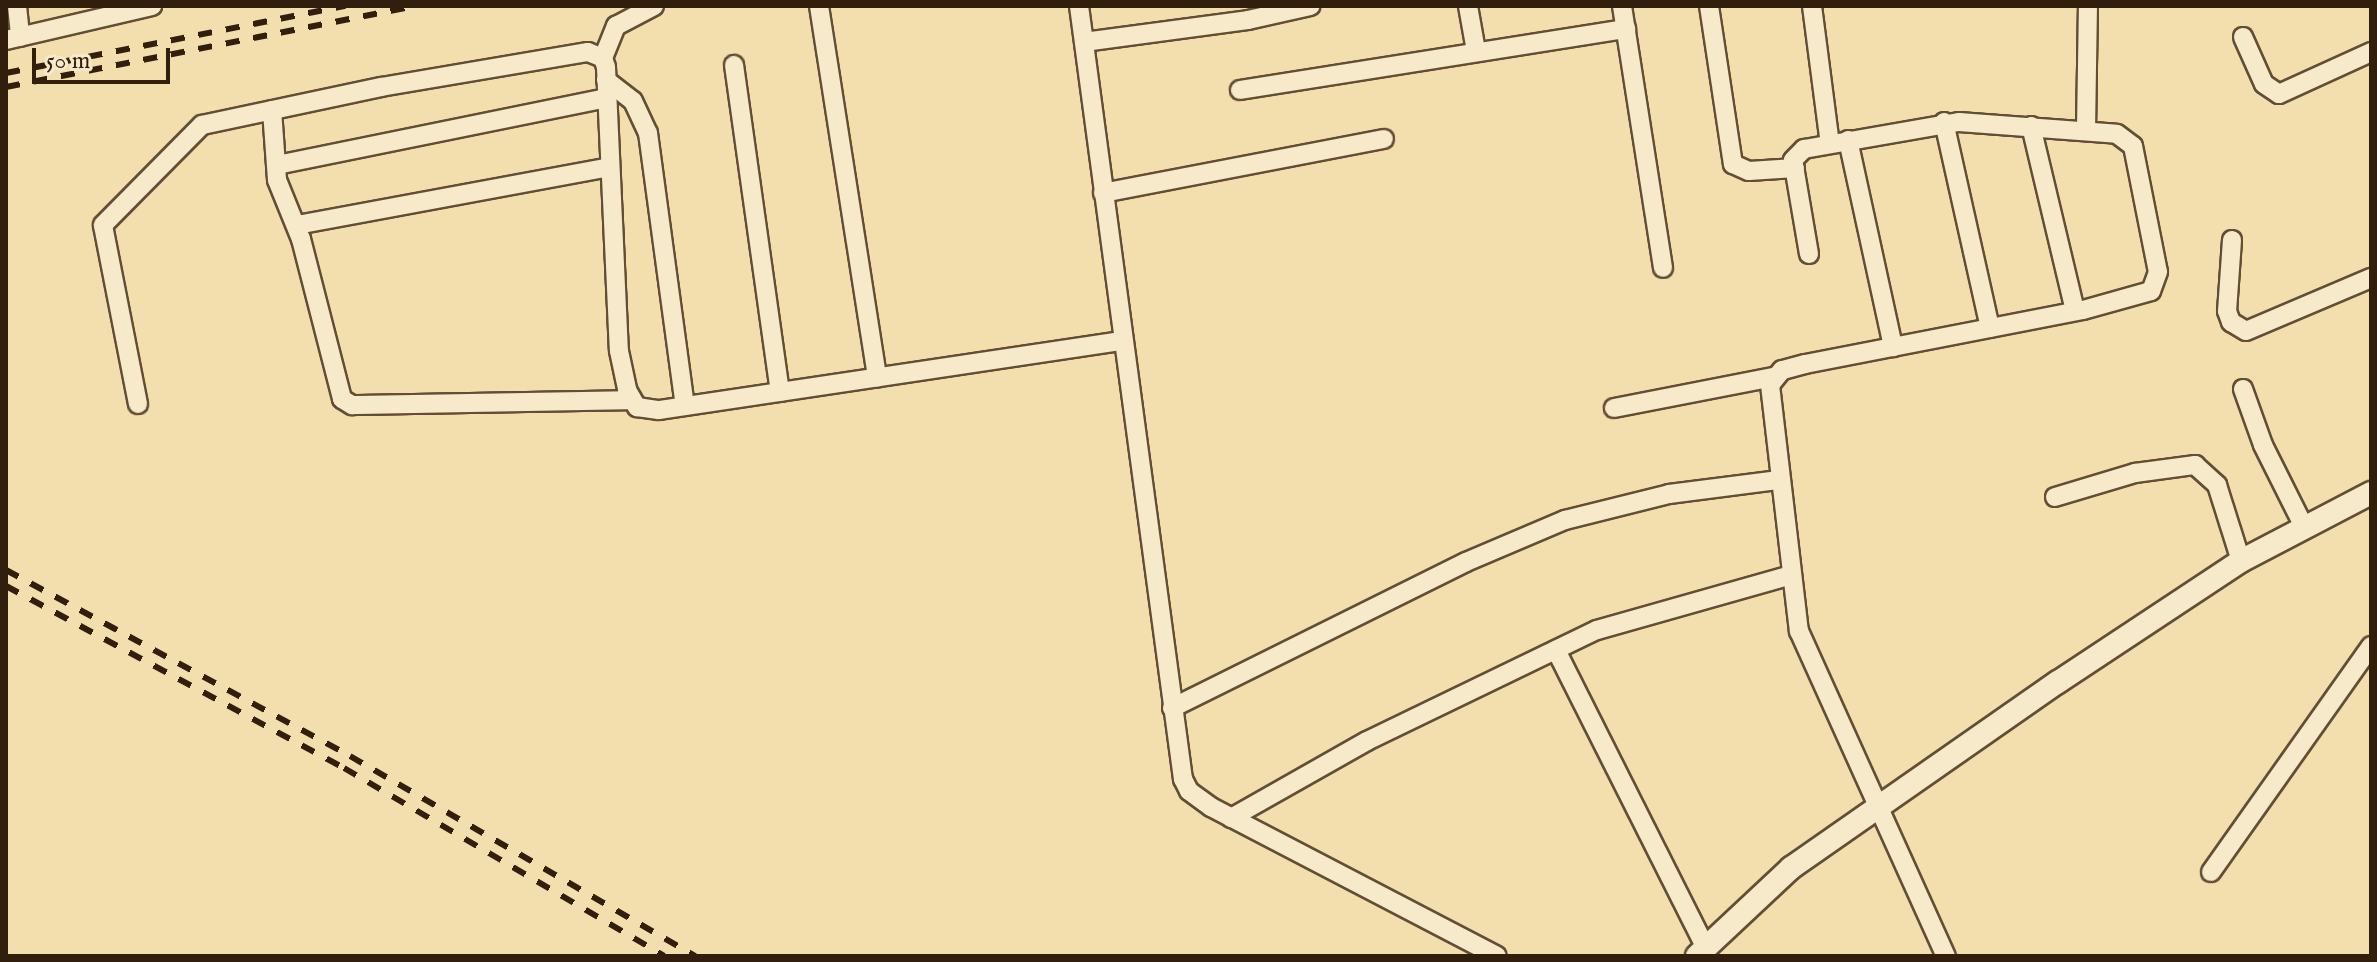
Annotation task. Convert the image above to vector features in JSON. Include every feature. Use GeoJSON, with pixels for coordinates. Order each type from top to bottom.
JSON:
{"type":"FeatureCollection","features":[{"type":"Feature","properties":{"kind":"street"},"geometry":{"type":"LineString","coordinates":[[17,6],[13,38],[152,6]]}},
{"type":"Feature","properties":{"kind":"street"},"geometry":{"type":"LineString","coordinates":[[630,400],[619,351],[603,58],[616,26],[654,6]]}},
{"type":"Feature","properties":{"kind":"street"},"geometry":{"type":"LineString","coordinates":[[819,6],[877,377]]}},
{"type":"Feature","properties":{"kind":"street"},"geometry":{"type":"LineString","coordinates":[[1079,6],[1172,708],[1189,791],[1231,818],[1497,956]]}},
{"type":"Feature","properties":{"kind":"street"},"geometry":{"type":"LineString","coordinates":[[1084,42],[1248,20],[1310,6]]}},
{"type":"Feature","properties":{"kind":"street"},"geometry":{"type":"LineString","coordinates":[[1468,6],[1476,51]]}},
{"type":"Feature","properties":{"kind":"street"},"geometry":{"type":"LineString","coordinates":[[1622,6],[1663,268]]}},
{"type":"Feature","properties":{"kind":"street"},"geometry":{"type":"LineString","coordinates":[[1709,6],[1733,164],[1749,171],[1795,168]]}},
{"type":"Feature","properties":{"kind":"street"},"geometry":{"type":"LineString","coordinates":[[1812,6],[1839,142],[1893,347]]}},
{"type":"Feature","properties":{"kind":"street"},"geometry":{"type":"LineString","coordinates":[[2086,130],[2088,6]]}},
{"type":"Feature","properties":{"kind":"street"},"geometry":{"type":"LineString","coordinates":[[1240,90],[1626,29]]}},
{"type":"Feature","properties":{"kind":"street"},"geometry":{"type":"LineString","coordinates":[[2243,37],[2264,84],[2279,94],[2371,52]]}},
{"type":"Feature","properties":{"kind":"street"},"geometry":{"type":"LineString","coordinates":[[138,404],[103,225],[202,125],[525,61],[588,52],[603,58]]}},
{"type":"Feature","properties":{"kind":"street"},"geometry":{"type":"LineString","coordinates":[[734,65],[780,392]]}},
{"type":"Feature","properties":{"kind":"street"},"geometry":{"type":"LineString","coordinates":[[277,165],[606,89],[633,101],[648,133],[685,406]]}},
{"type":"Feature","properties":{"kind":"street"},"geometry":{"type":"LineString","coordinates":[[272,110],[280,192],[297,225],[336,390],[352,405],[630,400],[647,410],[1123,341]]}},
{"type":"Feature","properties":{"kind":"street"},"geometry":{"type":"LineString","coordinates":[[1614,408],[1774,377],[1794,367],[2142,296],[2156,283],[2158,272],[2133,146],[2117,134],[2031,126],[1944,122],[1797,152],[1795,168],[1809,254]]}},
{"type":"Feature","properties":{"kind":"street"},"geometry":{"type":"LineString","coordinates":[[1944,122],[1990,328]]}},
{"type":"Feature","properties":{"kind":"street"},"geometry":{"type":"LineString","coordinates":[[2031,126],[2075,311]]}},
{"type":"Feature","properties":{"kind":"street"},"geometry":{"type":"LineString","coordinates":[[1103,193],[1384,139]]}},
{"type":"Feature","properties":{"kind":"street"},"geometry":{"type":"LineString","coordinates":[[297,225],[609,167]]}},
{"type":"Feature","properties":{"kind":"street"},"geometry":{"type":"LineString","coordinates":[[2232,240],[2227,311],[2231,322],[2246,331],[2371,278]]}},
{"type":"Feature","properties":{"kind":"street"},"geometry":{"type":"LineString","coordinates":[[1774,377],[1770,393],[1799,631],[1946,956]]}},
{"type":"Feature","properties":{"kind":"street"},"geometry":{"type":"LineString","coordinates":[[2243,389],[2263,445],[2304,527]]}},
{"type":"Feature","properties":{"kind":"street"},"geometry":{"type":"LineString","coordinates":[[2055,497],[2135,473],[2195,465],[2217,485],[2241,561]]}},
{"type":"Feature","properties":{"kind":"street"},"geometry":{"type":"LineString","coordinates":[[1172,708],[1466,562],[1565,520],[1669,494],[1779,480]]}},
{"type":"Feature","properties":{"kind":"street"},"geometry":{"type":"LineString","coordinates":[[1556,650],[1701,952],[1775,880],[1877,809],[2241,561],[2371,493]]}},
{"type":"Feature","properties":{"kind":"street"},"geometry":{"type":"LineString","coordinates":[[1231,818],[1367,741],[1622,619],[1791,575]]}},
{"type":"Feature","properties":{"kind":"street"},"geometry":{"type":"LineString","coordinates":[[2211,872],[2371,646]]}},
{"type":"Feature","properties":{"kind":"railway"},"geometry":{"type":"LineString","coordinates":[[6,73],[345,6]]}},
{"type":"Feature","properties":{"kind":"railway"},"geometry":{"type":"LineString","coordinates":[[6,87],[415,6]]}},
{"type":"Feature","properties":{"kind":"railway"},"geometry":{"type":"LineString","coordinates":[[6,570],[350,756],[695,956]]}},
{"type":"Feature","properties":{"kind":"railway"},"geometry":{"type":"LineString","coordinates":[[6,586],[344,768],[664,956]]}}]}
